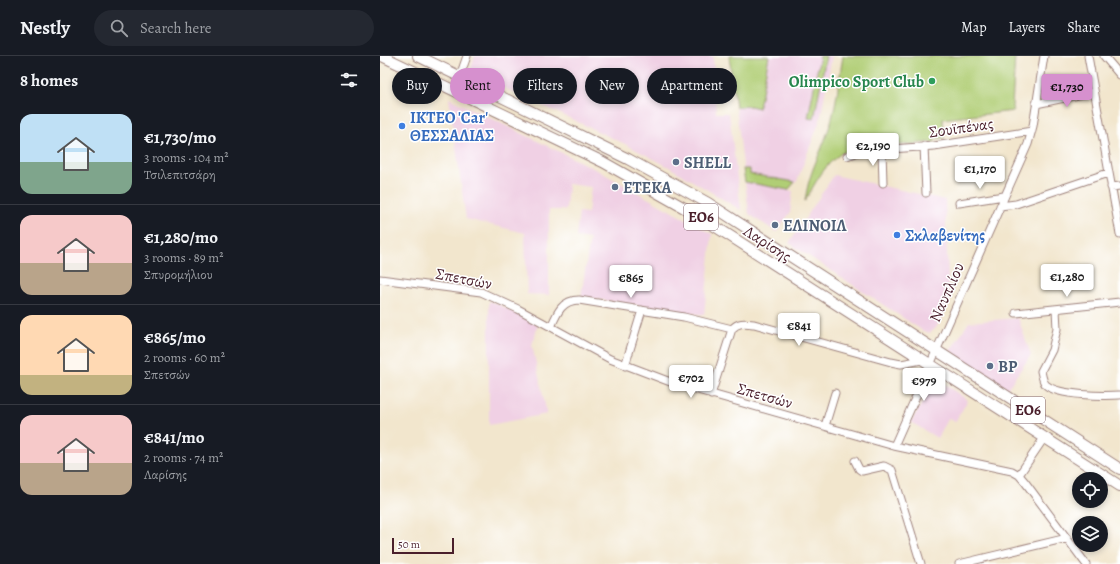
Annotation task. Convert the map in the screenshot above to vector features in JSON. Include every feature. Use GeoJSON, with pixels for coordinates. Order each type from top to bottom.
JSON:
{"type":"FeatureCollection","features":[{"type":"Feature","properties":{"kind":"main road","name":"Λαρίσης"},"geometry":{"type":"LineString","coordinates":[[382,56],[550,136],[702,218],[925,363],[1120,486]]}},
{"type":"Feature","properties":{"kind":"main road","name":"Λαρίσης"},"geometry":{"type":"LineString","coordinates":[[418,56],[450,71]]}},
{"type":"Feature","properties":{"kind":"main road","name":"Λαρίσης"},"geometry":{"type":"LineString","coordinates":[[505,98],[628,159],[702,200],[778,246],[936,350],[1117,466]]}},
{"type":"Feature","properties":{"kind":"street"},"geometry":{"type":"LineString","coordinates":[[463,68],[467,56]]}},
{"type":"Feature","properties":{"kind":"street","name":"Ναυπλίου"},"geometry":{"type":"LineString","coordinates":[[894,446],[925,363],[936,350],[1032,131],[1044,56]]}},
{"type":"Feature","properties":{"kind":"street"},"geometry":{"type":"LineString","coordinates":[[1088,56],[1093,92],[1120,234]]}},
{"type":"Feature","properties":{"kind":"street"},"geometry":{"type":"LineString","coordinates":[[1104,56],[1120,75]]}},
{"type":"Feature","properties":{"kind":"street"},"geometry":{"type":"LineString","coordinates":[[1036,104],[1093,92]]}},
{"type":"Feature","properties":{"kind":"street","name":"Σουϊπένας"},"geometry":{"type":"LineString","coordinates":[[847,156],[858,152],[924,146],[1032,131]]}},
{"type":"Feature","properties":{"kind":"street"},"geometry":{"type":"LineString","coordinates":[[924,146],[926,193]]}},
{"type":"Feature","properties":{"kind":"street"},"geometry":{"type":"LineString","coordinates":[[882,150],[883,183]]}},
{"type":"Feature","properties":{"kind":"street"},"geometry":{"type":"LineString","coordinates":[[1000,206],[1020,203],[1108,173]]}},
{"type":"Feature","properties":{"kind":"street"},"geometry":{"type":"LineString","coordinates":[[1111,187],[1120,186]]}},
{"type":"Feature","properties":{"kind":"street"},"geometry":{"type":"LineString","coordinates":[[959,203],[1004,196]]}},
{"type":"Feature","properties":{"kind":"street","name":"Σπετσών"},"geometry":{"type":"LineString","coordinates":[[380,279],[481,292],[500,300],[551,327],[596,353],[625,366],[673,383],[894,446],[1003,469],[1019,475]]}},
{"type":"Feature","properties":{"kind":"street"},"geometry":{"type":"LineString","coordinates":[[551,327],[561,307],[572,300],[684,317],[732,329]]}},
{"type":"Feature","properties":{"kind":"street"},"geometry":{"type":"LineString","coordinates":[[1016,313],[1120,302]]}},
{"type":"Feature","properties":{"kind":"street"},"geometry":{"type":"LineString","coordinates":[[1056,308],[1057,324],[1054,343],[1041,371],[1045,384],[1052,388],[1087,395],[1120,395]]}},
{"type":"Feature","properties":{"kind":"street"},"geometry":{"type":"LineString","coordinates":[[625,366],[642,310]]}},
{"type":"Feature","properties":{"kind":"street"},"geometry":{"type":"LineString","coordinates":[[711,395],[732,329],[739,324],[754,324],[891,362],[901,364],[925,363]]}},
{"type":"Feature","properties":{"kind":"street"},"geometry":{"type":"LineString","coordinates":[[825,426],[835,393]]}},
{"type":"Feature","properties":{"kind":"street"},"geometry":{"type":"LineString","coordinates":[[1044,438],[1019,475],[1086,564]]}},
{"type":"Feature","properties":{"kind":"street"},"geometry":{"type":"LineString","coordinates":[[855,461],[860,470],[884,466],[892,470],[921,564]]}},
{"type":"Feature","properties":{"kind":"street"},"geometry":{"type":"LineString","coordinates":[[959,564],[1067,538]]}},
{"type":"Feature","properties":{"kind":"shaded area"},"geometry":{"type":"Polygon","coordinates":[[[475,56],[713,56],[714,68],[647,68],[647,104],[716,104],[716,113],[729,113],[741,210],[669,167],[625,144],[539,104],[577,104],[577,68],[513,68],[513,92],[505,88],[505,68],[471,68],[475,56]]]}},
{"type":"Feature","properties":{"kind":"shaded area"},"geometry":{"type":"Polygon","coordinates":[[[769,56],[832,56],[820,120],[797,181],[788,190],[793,191],[790,213],[776,232],[749,214],[736,107],[750,106],[759,108],[769,56]]]}},
{"type":"Feature","properties":{"kind":"shaded area"},"geometry":{"type":"Polygon","coordinates":[[[449,98],[450,104],[461,104],[597,170],[712,234],[704,315],[581,297],[590,239],[576,237],[579,212],[588,213],[591,187],[568,184],[566,210],[549,210],[549,295],[527,294],[525,233],[466,219],[449,98]]]}},
{"type":"Feature","properties":{"kind":"shaded area"},"geometry":{"type":"Polygon","coordinates":[[[834,175],[945,200],[949,304],[936,328],[930,333],[923,331],[789,243],[834,175]]]}},
{"type":"Feature","properties":{"kind":"shaded area"},"geometry":{"type":"Polygon","coordinates":[[[489,301],[496,303],[538,325],[532,345],[547,414],[489,425],[489,301]]]}},
{"type":"Feature","properties":{"kind":"shaded area"},"geometry":{"type":"Polygon","coordinates":[[[1018,318],[1031,355],[1007,389],[950,351],[969,322],[1018,318]]]}},
{"type":"Feature","properties":{"kind":"shaded area"},"geometry":{"type":"Polygon","coordinates":[[[936,379],[968,400],[955,422],[949,418],[937,438],[911,422],[936,379]]]}},
{"type":"Feature","properties":{"kind":"green space"},"geometry":{"type":"Polygon","coordinates":[[[729,56],[769,56],[759,108],[750,106],[736,107],[737,68],[731,68],[729,56]]]}},
{"type":"Feature","properties":{"kind":"green space"},"geometry":{"type":"Polygon","coordinates":[[[820,56],[826,56],[814,119],[808,118],[820,56]]]}},
{"type":"Feature","properties":{"kind":"green space","name":"Olimpico Sport Club"},"geometry":{"type":"Polygon","coordinates":[[[843,56],[1015,56],[1012,107],[1014,111],[943,119],[944,138],[934,139],[935,142],[851,149],[830,163],[819,177],[805,201],[809,181],[831,123],[843,56]]]}},
{"type":"Feature","properties":{"kind":"green space"},"geometry":{"type":"Polygon","coordinates":[[[743,169],[750,169],[750,174],[795,182],[788,190],[745,182],[743,169]]]}},
{"type":"Feature","properties":{"kind":"place","name":"Olimpico Sport Club"},"geometry":{"type":"Point","coordinates":[932,81]}},
{"type":"Feature","properties":{"kind":"place","name":"ΙΚΤΕΟ 'Car' ΘΕΣΣΑΛΙΑΣ"},"geometry":{"type":"Point","coordinates":[402,126]}},
{"type":"Feature","properties":{"kind":"place","name":"SHELL"},"geometry":{"type":"Point","coordinates":[676,162]}},
{"type":"Feature","properties":{"kind":"place","name":"ΕΤΕΚΑ"},"geometry":{"type":"Point","coordinates":[615,187]}},
{"type":"Feature","properties":{"kind":"place","name":"ΕΛΙΝΟΙΛ"},"geometry":{"type":"Point","coordinates":[775,225]}},
{"type":"Feature","properties":{"kind":"place","name":"Σκλαβενίτης"},"geometry":{"type":"Point","coordinates":[897,235]}},
{"type":"Feature","properties":{"kind":"place","name":"BP"},"geometry":{"type":"Point","coordinates":[990,366]}}]}
